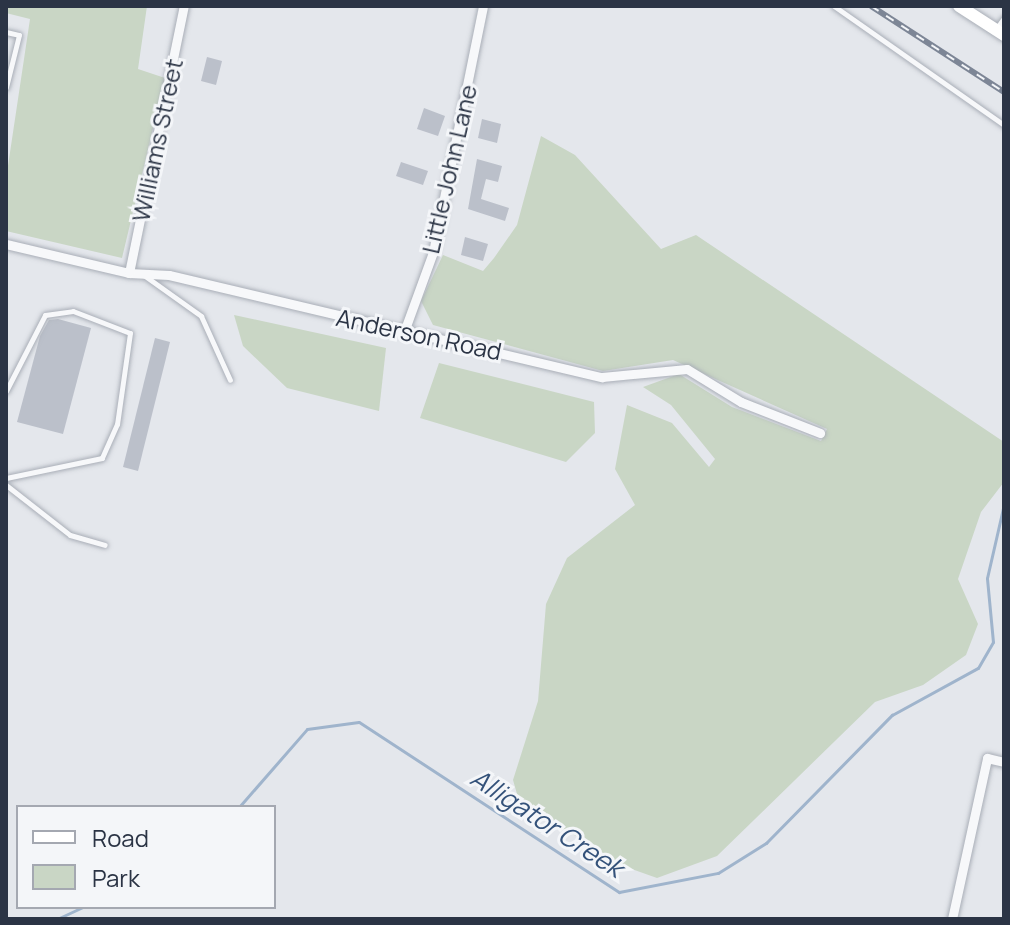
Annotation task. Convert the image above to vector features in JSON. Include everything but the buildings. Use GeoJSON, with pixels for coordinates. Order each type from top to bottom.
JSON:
{"type":"FeatureCollection","features":[{"type":"Feature","properties":{"kind":"street","name":"Williams Street"},"geometry":{"type":"LineString","coordinates":[[129,273],[184,6]]}},
{"type":"Feature","properties":{"kind":"street","name":"Little John Lane"},"geometry":{"type":"LineString","coordinates":[[405,329],[433,252],[483,6]]}},
{"type":"Feature","properties":{"kind":"street"},"geometry":{"type":"LineString","coordinates":[[959,6],[1000,33]]}},
{"type":"Feature","properties":{"kind":"street","name":"Anderson Road"},"geometry":{"type":"LineString","coordinates":[[6,244],[129,273],[405,329],[602,377],[687,369],[741,402],[820,433]]}},
{"type":"Feature","properties":{"kind":"street"},"geometry":{"type":"LineString","coordinates":[[952,919],[987,758],[1004,762]]}},
{"type":"Feature","properties":{"kind":"lane"},"geometry":{"type":"LineString","coordinates":[[834,6],[1004,125]]}},
{"type":"Feature","properties":{"kind":"lane"},"geometry":{"type":"LineString","coordinates":[[1000,33],[1004,18]]}},
{"type":"Feature","properties":{"kind":"lane"},"geometry":{"type":"LineString","coordinates":[[6,32],[19,35],[9,62],[6,87]]}},
{"type":"Feature","properties":{"kind":"lane"},"geometry":{"type":"LineString","coordinates":[[141,274],[201,316],[230,380]]}},
{"type":"Feature","properties":{"kind":"lane"},"geometry":{"type":"LineString","coordinates":[[6,391],[45,315],[73,311],[130,333],[117,424],[102,458],[6,478]]}},
{"type":"Feature","properties":{"kind":"lane"},"geometry":{"type":"LineString","coordinates":[[6,485],[70,535],[105,545]]}},
{"type":"Feature","properties":{"kind":"green space"},"geometry":{"type":"Polygon","coordinates":[[[6,6],[147,6],[138,69],[165,78],[122,258],[6,231],[6,179],[30,19],[6,13],[6,6]]]}},
{"type":"Feature","properties":{"kind":"green space"},"geometry":{"type":"Polygon","coordinates":[[[541,136],[575,155],[661,249],[696,235],[1004,442],[1004,482],[981,512],[958,579],[978,624],[966,655],[923,685],[875,702],[717,856],[657,878],[626,867],[519,801],[513,780],[538,701],[546,604],[567,558],[635,505],[615,469],[627,405],[672,423],[709,467],[715,459],[671,405],[643,387],[679,374],[732,407],[821,441],[827,429],[673,360],[603,371],[433,325],[421,301],[443,255],[483,271],[494,258],[517,225],[541,136]]]}},
{"type":"Feature","properties":{"kind":"green space"},"geometry":{"type":"Polygon","coordinates":[[[234,315],[386,348],[379,411],[287,388],[243,346],[234,315]]]}},
{"type":"Feature","properties":{"kind":"green space"},"geometry":{"type":"Polygon","coordinates":[[[439,363],[594,402],[595,433],[566,462],[420,418],[439,363]]]}},
{"type":"Feature","properties":{"kind":"waterway","name":"Alligator Creek"},"geometry":{"type":"LineString","coordinates":[[241,805],[307,729],[359,722],[619,892],[718,873],[766,843],[892,715],[978,668],[993,642],[987,578],[1004,504]]}},
{"type":"Feature","properties":{"kind":"waterway","name":"Alligator Creek"},"geometry":{"type":"LineString","coordinates":[[57,919],[79,909]]}},
{"type":"Feature","properties":{"kind":"railway"},"geometry":{"type":"LineString","coordinates":[[871,6],[1004,92]]}}]}
